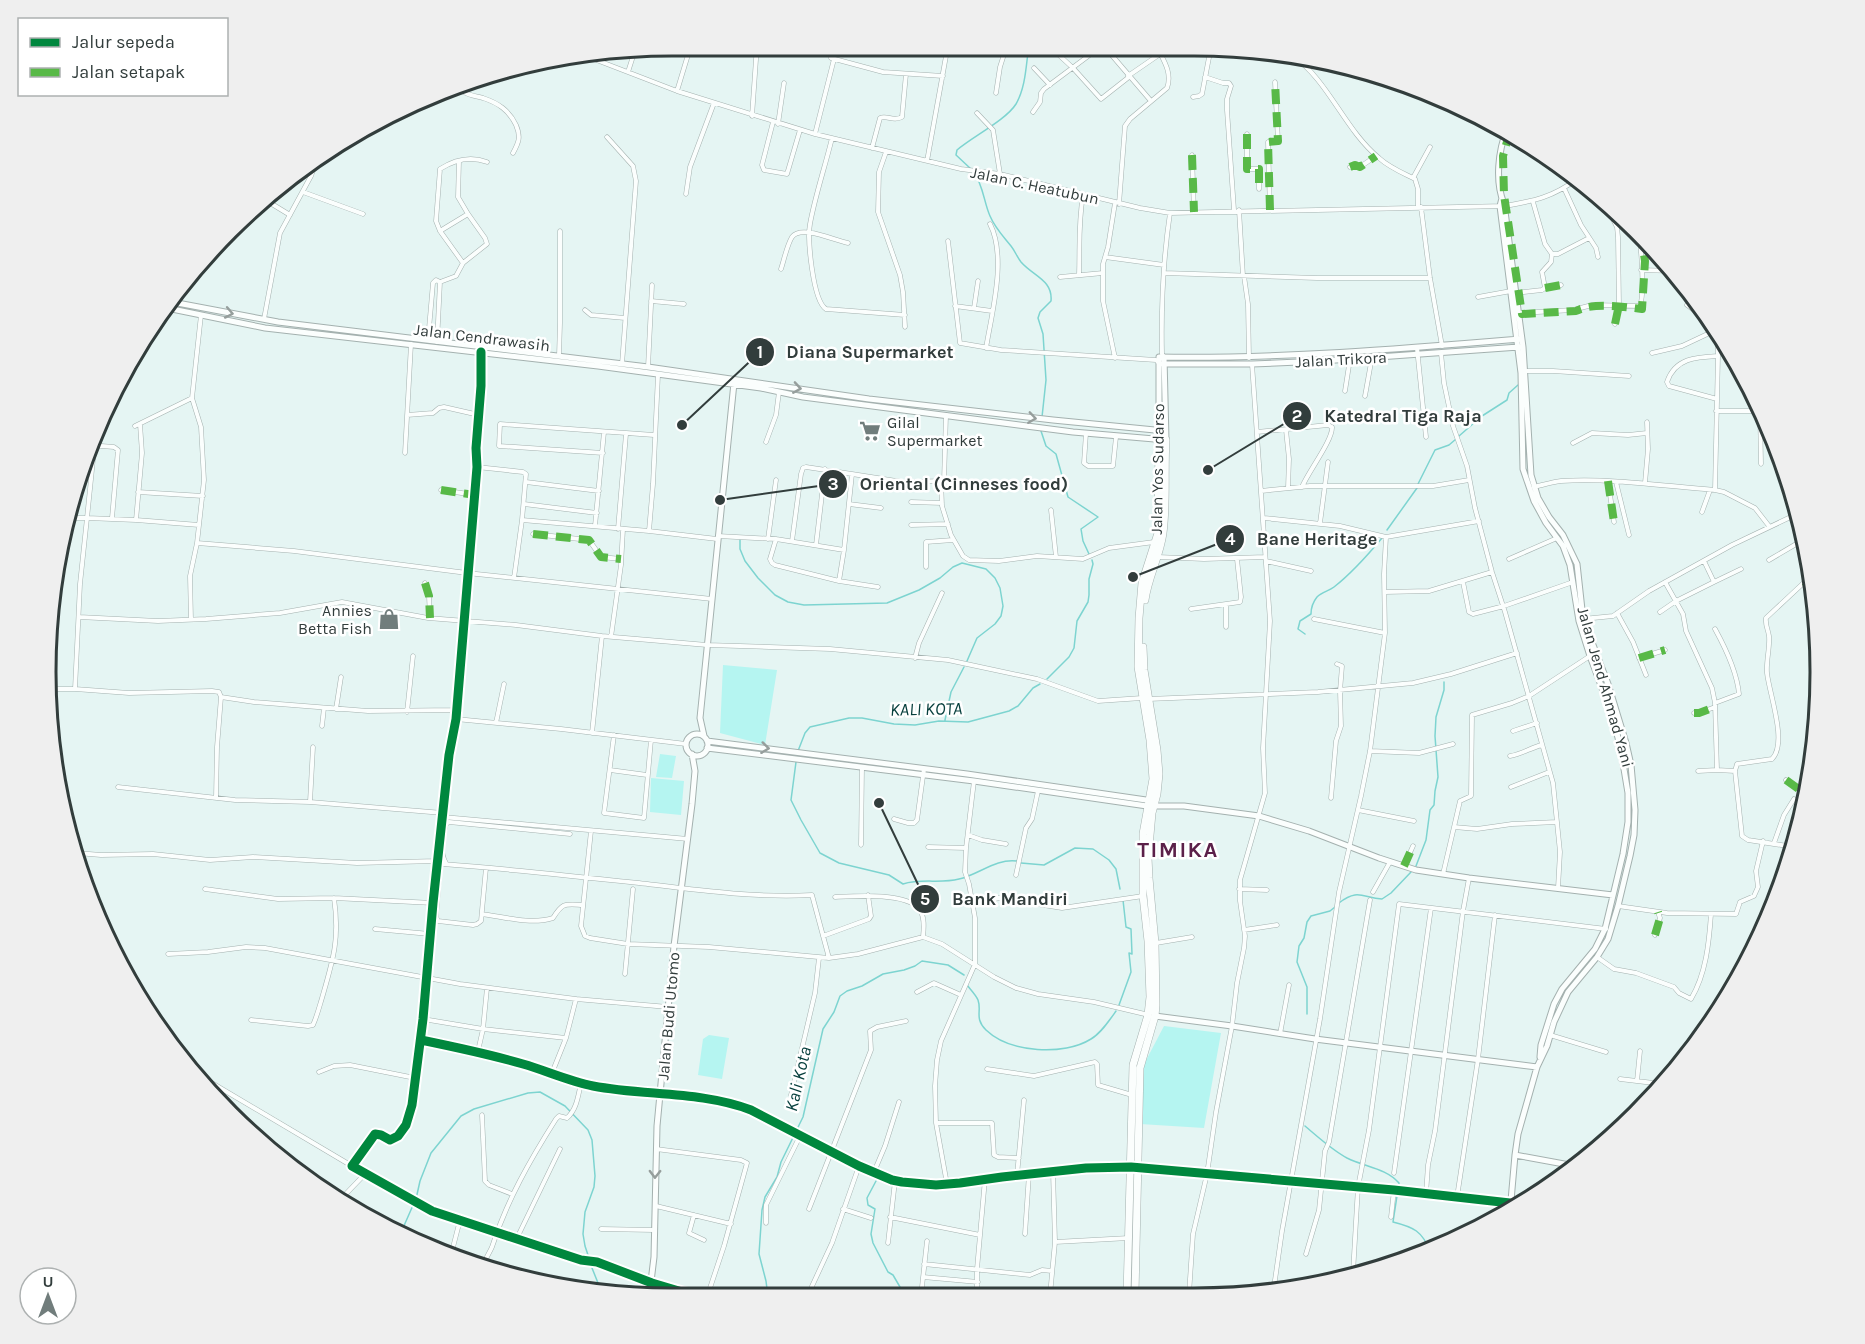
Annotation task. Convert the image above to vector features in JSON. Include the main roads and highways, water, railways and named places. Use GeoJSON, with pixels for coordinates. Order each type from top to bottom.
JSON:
{"type":"FeatureCollection","features":[{"type":"Feature","properties":{"kind":"highway","name":"Jalan Yos Sudarso"},"geometry":{"type":"LineString","coordinates":[[1154,557],[1159,515],[1162,440]]}},
{"type":"Feature","properties":{"kind":"highway","name":"Jalan Yos Sudarso"},"geometry":{"type":"LineString","coordinates":[[1135,1288],[1135,1167],[1132,1095],[1134,1058],[1156,1005],[1155,943],[1149,878],[1153,804],[1152,753],[1145,698],[1138,667],[1139,618],[1142,583],[1163,532],[1162,440]]}},
{"type":"Feature","properties":{"kind":"highway","name":"Jalan Yos Sudarso"},"geometry":{"type":"LineString","coordinates":[[1127,1288],[1140,1068],[1152,1016],[1143,896],[1143,834],[1153,804]]}},
{"type":"Feature","properties":{"kind":"main road","name":"Jalan Jend Ahmad Yani"},"geometry":{"type":"LineString","coordinates":[[1504,140],[1500,158],[1502,206],[1520,339]]}},
{"type":"Feature","properties":{"kind":"main road","name":"Jalan Jend Ahmad Yani"},"geometry":{"type":"LineString","coordinates":[[1510,1200],[1518,1134],[1537,1067],[1568,992],[1597,957],[1608,939],[1612,895],[1623,854],[1628,822],[1628,793],[1623,744],[1579,621],[1574,581],[1565,545],[1538,509],[1523,469],[1519,313],[1514,292]]}},
{"type":"Feature","properties":{"kind":"main road","name":"Jalan Cendrawasih"},"geometry":{"type":"LineString","coordinates":[[180,301],[264,319],[648,367],[946,415],[1116,437],[1162,440]]}},
{"type":"Feature","properties":{"kind":"main road","name":"Jalan Cendrawasih"},"geometry":{"type":"LineString","coordinates":[[174,309],[265,328],[734,382],[779,393],[1162,431]]}},
{"type":"Feature","properties":{"kind":"main road","name":"Jalan Trikora"},"geometry":{"type":"LineString","coordinates":[[1442,350],[1520,339]]}},
{"type":"Feature","properties":{"kind":"main road","name":"Jalan Jend Ahmad Yani"},"geometry":{"type":"LineString","coordinates":[[1520,347],[1526,371],[1529,463],[1534,487],[1577,564],[1583,619],[1608,684],[1633,779],[1635,810],[1634,835],[1618,906],[1595,950],[1562,989],[1554,1005],[1541,1045],[1540,1059]]}},
{"type":"Feature","properties":{"kind":"main road","name":"Jalan Trikora"},"geometry":{"type":"LineString","coordinates":[[1161,359],[1252,364],[1350,359],[1442,350],[1520,347]]}},
{"type":"Feature","properties":{"kind":"main road","name":"Jalan Trikora"},"geometry":{"type":"LineString","coordinates":[[1161,359],[1417,352]]}},
{"type":"Feature","properties":{"kind":"main road","name":"Jalan Yos Sudarso"},"geometry":{"type":"LineString","coordinates":[[1161,359],[1162,440]]}},
{"type":"Feature","properties":{"kind":"main road"},"geometry":{"type":"LineString","coordinates":[[700,718],[707,748],[701,755],[692,754],[688,751],[686,744],[700,718],[734,382]]}},
{"type":"Feature","properties":{"kind":"main road"},"geometry":{"type":"LineString","coordinates":[[997,413],[997,421]]}},
{"type":"Feature","properties":{"kind":"main road"},"geometry":{"type":"LineString","coordinates":[[1073,422],[1073,432]]}},
{"type":"Feature","properties":{"kind":"main road"},"geometry":{"type":"LineString","coordinates":[[693,734],[706,738],[924,772],[1153,804]]}},
{"type":"Feature","properties":{"kind":"main road"},"geometry":{"type":"LineString","coordinates":[[707,748],[862,767],[924,772],[1038,790],[1259,816],[1309,831],[1390,862],[1443,875],[1612,895]]}},
{"type":"Feature","properties":{"kind":"main road","name":"Jalan Budi Utomo"},"geometry":{"type":"LineString","coordinates":[[692,754],[695,771]]}},
{"type":"Feature","properties":{"kind":"main road","name":"Jalan Budi Utomo"},"geometry":{"type":"LineString","coordinates":[[651,1287],[655,1230],[656,1149],[668,1007],[695,771],[701,755]]}},
{"type":"Feature","properties":{"kind":"main road"},"geometry":{"type":"LineString","coordinates":[[1152,1016],[1315,1040],[1537,1067]]}},
{"type":"Feature","properties":{"kind":"main road"},"geometry":{"type":"LineString","coordinates":[[799,1135],[859,1166],[895,1181],[947,1184],[1017,1175],[1135,1167],[1396,1190],[1507,1203]]}},
{"type":"Feature","properties":{"kind":"main road"},"geometry":{"type":"LineString","coordinates":[[1515,1155],[1564,1164]]}},
{"type":"Feature","properties":{"kind":"waterway","name":"KALI KOTA"},"geometry":{"type":"LineString","coordinates":[[971,169],[956,155],[957,150],[1005,116],[1016,104],[1024,83],[1028,56]]}},
{"type":"Feature","properties":{"kind":"waterway","name":"KALI KOTA"},"geometry":{"type":"LineString","coordinates":[[974,173],[988,211],[999,232],[1021,262],[1046,283],[1051,294],[1051,301],[1040,312],[1038,318],[1043,334],[1046,380],[1042,417]]}},
{"type":"Feature","properties":{"kind":"waterway"},"geometry":{"type":"LineString","coordinates":[[1459,436],[1482,416],[1507,400],[1509,393],[1518,385]]}},
{"type":"Feature","properties":{"kind":"waterway","name":"KALI KOTA"},"geometry":{"type":"LineString","coordinates":[[1041,431],[1046,446],[1056,454],[1068,497],[1098,517],[1081,529],[1089,554]]}},
{"type":"Feature","properties":{"kind":"waterway"},"geometry":{"type":"LineString","coordinates":[[1418,484],[1435,450],[1449,445],[1456,439]]}},
{"type":"Feature","properties":{"kind":"waterway"},"geometry":{"type":"LineString","coordinates":[[1387,530],[1417,488]]}},
{"type":"Feature","properties":{"kind":"waterway"},"geometry":{"type":"LineString","coordinates":[[1305,634],[1298,629],[1300,621],[1311,614],[1312,605],[1317,597],[1347,576],[1382,538]]}},
{"type":"Feature","properties":{"kind":"waterway"},"geometry":{"type":"LineString","coordinates":[[740,540],[740,549],[745,561],[758,578],[775,595],[788,602],[804,605],[887,603],[919,590],[962,563],[986,569],[995,578],[1000,588],[1003,606],[1001,616],[995,624],[977,638],[967,661]]}},
{"type":"Feature","properties":{"kind":"waterway","name":"KALI KOTA"},"geometry":{"type":"LineString","coordinates":[[1047,679],[1069,657],[1074,648],[1077,621],[1088,602],[1092,560]]}},
{"type":"Feature","properties":{"kind":"waterway"},"geometry":{"type":"LineString","coordinates":[[945,720],[951,692],[964,667]]}},
{"type":"Feature","properties":{"kind":"waterway"},"geometry":{"type":"LineString","coordinates":[[1416,866],[1426,840],[1430,810],[1434,805],[1438,777],[1436,717],[1444,682]]}},
{"type":"Feature","properties":{"kind":"waterway","name":"KALI KOTA"},"geometry":{"type":"LineString","coordinates":[[798,751],[810,727],[849,718],[915,725],[939,721],[968,722],[1009,711],[1018,706],[1033,688],[1040,684]]}},
{"type":"Feature","properties":{"kind":"waterway","name":"KALI KOTA"},"geometry":{"type":"LineString","coordinates":[[796,762],[791,800],[820,853],[839,863],[889,875],[903,884],[959,879],[994,864],[1017,861]]}},
{"type":"Feature","properties":{"kind":"waterway","name":"KALI KOTA"},"geometry":{"type":"LineString","coordinates":[[1021,863],[1044,865],[1075,848],[1093,849],[1109,860],[1116,869],[1120,889]]}},
{"type":"Feature","properties":{"kind":"waterway"},"geometry":{"type":"LineString","coordinates":[[1339,903],[1356,895],[1382,899],[1411,872]]}},
{"type":"Feature","properties":{"kind":"waterway","name":"KALI KOTA"},"geometry":{"type":"LineString","coordinates":[[1119,1005],[1131,972],[1129,953],[1132,954],[1131,929],[1126,927],[1123,900]]}},
{"type":"Feature","properties":{"kind":"waterway"},"geometry":{"type":"LineString","coordinates":[[1307,1014],[1307,987],[1297,962],[1299,946],[1311,916],[1330,911],[1335,907]]}},
{"type":"Feature","properties":{"kind":"waterway","name":"Kali Kota"},"geometry":{"type":"LineString","coordinates":[[767,1288],[759,1254],[765,1197],[777,1177],[781,1162],[803,1117],[823,1029],[834,1012],[840,996],[883,974],[904,970],[922,961],[948,965],[964,975]]}},
{"type":"Feature","properties":{"kind":"waterway","name":"KALI KOTA"},"geometry":{"type":"LineString","coordinates":[[967,985],[978,1000],[980,1022],[986,1030],[1009,1044],[1037,1050],[1067,1048],[1091,1039],[1098,1034],[1116,1011]]}},
{"type":"Feature","properties":{"kind":"waterway","name":"Kali Kota"},"geometry":{"type":"LineString","coordinates":[[416,1199],[431,1153],[461,1116],[474,1109],[528,1093],[540,1092],[565,1106],[588,1130],[592,1140],[594,1187],[585,1212],[583,1234],[589,1258]]}},
{"type":"Feature","properties":{"kind":"waterway"},"geometry":{"type":"LineString","coordinates":[[1305,1126],[1341,1155],[1394,1178],[1399,1183],[1393,1222],[1416,1231],[1426,1243]]}},
{"type":"Feature","properties":{"kind":"waterway"},"geometry":{"type":"LineString","coordinates":[[876,1181],[867,1198],[868,1205],[875,1209],[871,1234],[873,1243],[888,1272],[893,1275],[900,1288]]}},
{"type":"Feature","properties":{"kind":"waterway","name":"Kali Kota"},"geometry":{"type":"LineString","coordinates":[[403,1227],[414,1203]]}},
{"type":"Feature","properties":{"kind":"waterway","name":"Kali Kota"},"geometry":{"type":"LineString","coordinates":[[590,1263],[598,1284]]}},
{"type":"Feature","properties":{"kind":"place","name":"Diana Supermarket"},"geometry":{"type":"Point","coordinates":[682,425]}},
{"type":"Feature","properties":{"kind":"place","name":"Gilal Supermarket"},"geometry":{"type":"Point","coordinates":[870,431]}},
{"type":"Feature","properties":{"kind":"place","name":"Katedral Tiga Raja"},"geometry":{"type":"Point","coordinates":[1208,470]}},
{"type":"Feature","properties":{"kind":"place","name":"Oriental (Cinneses food)"},"geometry":{"type":"Point","coordinates":[720,500]}},
{"type":"Feature","properties":{"kind":"place","name":"Bane Heritage"},"geometry":{"type":"Point","coordinates":[1133,577]}},
{"type":"Feature","properties":{"kind":"place","name":"Annies Betta Fish"},"geometry":{"type":"Point","coordinates":[389,619]}},
{"type":"Feature","properties":{"kind":"place","name":"Bank Mandiri"},"geometry":{"type":"Point","coordinates":[879,803]}},
{"type":"Feature","properties":{"kind":"district","name":"TIMIKA"},"geometry":{"type":"Point","coordinates":[1178,849]}}]}
